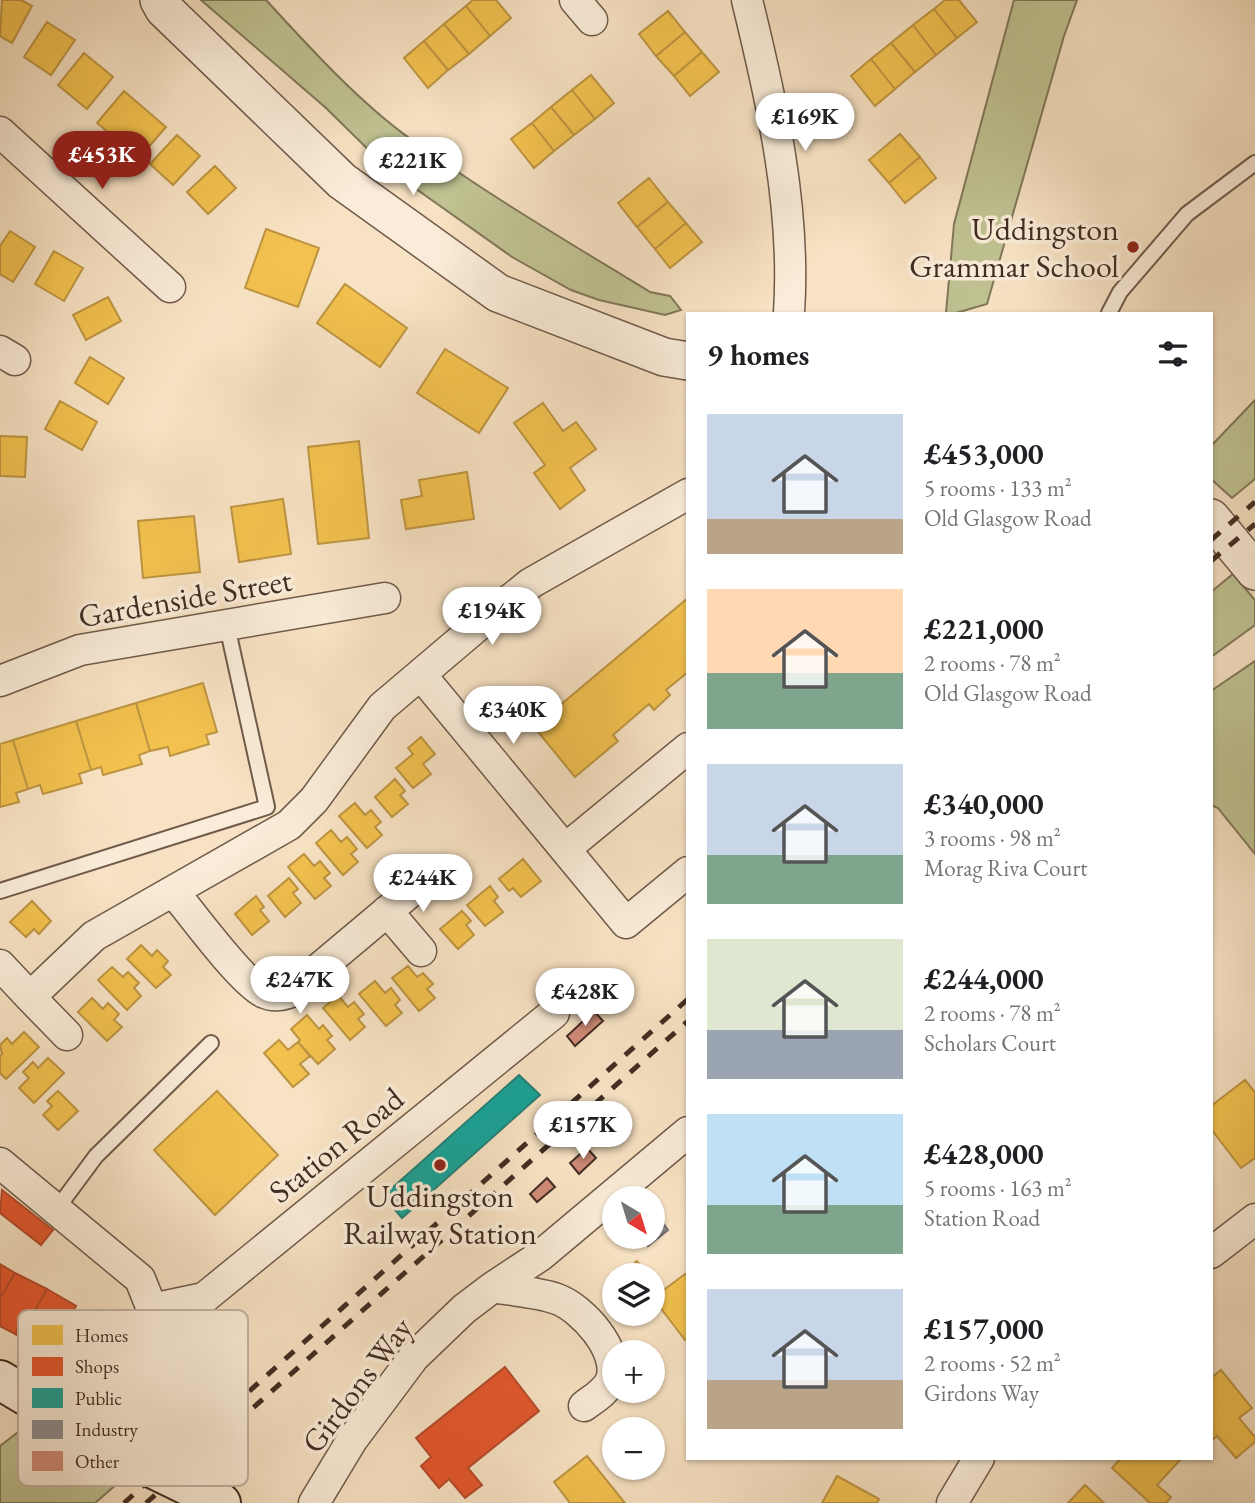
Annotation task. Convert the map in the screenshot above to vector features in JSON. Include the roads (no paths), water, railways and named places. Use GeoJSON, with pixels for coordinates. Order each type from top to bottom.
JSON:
{"type":"FeatureCollection","features":[{"type":"Feature","properties":{"kind":"main road"},"geometry":{"type":"LineString","coordinates":[[0,1380],[18,1390]]}},
{"type":"Feature","properties":{"kind":"main road"},"geometry":{"type":"LineString","coordinates":[[187,1486],[209,1497]]}},
{"type":"Feature","properties":{"kind":"street"},"geometry":{"type":"LineString","coordinates":[[159,0],[164,9],[342,181],[498,293],[664,357],[686,360]]}},
{"type":"Feature","properties":{"kind":"street"},"geometry":{"type":"LineString","coordinates":[[747,0],[769,91],[788,212],[791,282],[789,312]]}},
{"type":"Feature","properties":{"kind":"street"},"geometry":{"type":"LineString","coordinates":[[0,132],[170,287]]}},
{"type":"Feature","properties":{"kind":"street"},"geometry":{"type":"LineString","coordinates":[[30,997],[94,936],[289,825],[314,800],[382,707],[531,583],[686,495]]}},
{"type":"Feature","properties":{"kind":"street"},"geometry":{"type":"LineString","coordinates":[[1213,520],[1255,571]]}},
{"type":"Feature","properties":{"kind":"street","name":"Gardenside Street"},"geometry":{"type":"LineString","coordinates":[[0,681],[80,650],[385,598]]}},
{"type":"Feature","properties":{"kind":"street"},"geometry":{"type":"LineString","coordinates":[[421,675],[626,923],[686,874]]}},
{"type":"Feature","properties":{"kind":"street"},"geometry":{"type":"LineString","coordinates":[[565,849],[686,750]]}},
{"type":"Feature","properties":{"kind":"street"},"geometry":{"type":"LineString","coordinates":[[174,892],[247,979],[263,992],[278,996],[291,992],[434,872]]}},
{"type":"Feature","properties":{"kind":"street"},"geometry":{"type":"LineString","coordinates":[[387,911],[421,951]]}},
{"type":"Feature","properties":{"kind":"street"},"geometry":{"type":"LineString","coordinates":[[0,965],[67,1035]]}},
{"type":"Feature","properties":{"kind":"street","name":"Station Road"},"geometry":{"type":"LineString","coordinates":[[152,1309],[204,1298],[554,1013]]}},
{"type":"Feature","properties":{"kind":"street","name":"Girdons Way"},"geometry":{"type":"LineString","coordinates":[[314,1503],[352,1440],[414,1357],[464,1309],[540,1256],[686,1134]]}},
{"type":"Feature","properties":{"kind":"street"},"geometry":{"type":"LineString","coordinates":[[0,1163],[141,1279],[152,1309]]}},
{"type":"Feature","properties":{"kind":"street"},"geometry":{"type":"LineString","coordinates":[[1213,1251],[1255,1219]]}},
{"type":"Feature","properties":{"kind":"street"},"geometry":{"type":"LineString","coordinates":[[493,1287],[561,1300],[590,1323],[606,1343],[612,1361],[611,1379],[602,1392],[584,1406]]}},
{"type":"Feature","properties":{"kind":"street"},"geometry":{"type":"LineString","coordinates":[[952,1503],[978,1460]]}},
{"type":"Feature","properties":{"kind":"lane"},"geometry":{"type":"LineString","coordinates":[[1110,312],[1120,292],[1186,214],[1255,163]]}},
{"type":"Feature","properties":{"kind":"lane"},"geometry":{"type":"LineString","coordinates":[[0,891],[267,807],[227,626]]}},
{"type":"Feature","properties":{"kind":"lane"},"geometry":{"type":"LineString","coordinates":[[56,1210],[96,1156],[211,1043]]}},
{"type":"Feature","properties":{"kind":"railway"},"geometry":{"type":"LineString","coordinates":[[1213,538],[1255,502]]}},
{"type":"Feature","properties":{"kind":"railway"},"geometry":{"type":"LineString","coordinates":[[1213,559],[1255,524]]}},
{"type":"Feature","properties":{"kind":"railway"},"geometry":{"type":"LineString","coordinates":[[248,1392],[686,1001]]}},
{"type":"Feature","properties":{"kind":"railway"},"geometry":{"type":"LineString","coordinates":[[248,1412],[686,1023]]}},
{"type":"Feature","properties":{"kind":"railway"},"geometry":{"type":"LineString","coordinates":[[124,1503],[143,1486]]}},
{"type":"Feature","properties":{"kind":"railway"},"geometry":{"type":"LineString","coordinates":[[146,1503],[165,1486]]}},
{"type":"Feature","properties":{"kind":"place","name":"Uddingston Grammar School"},"geometry":{"type":"Point","coordinates":[1133,247]}},
{"type":"Feature","properties":{"kind":"place","name":"Uddingston Railway Station"},"geometry":{"type":"Point","coordinates":[440,1165]}}]}
